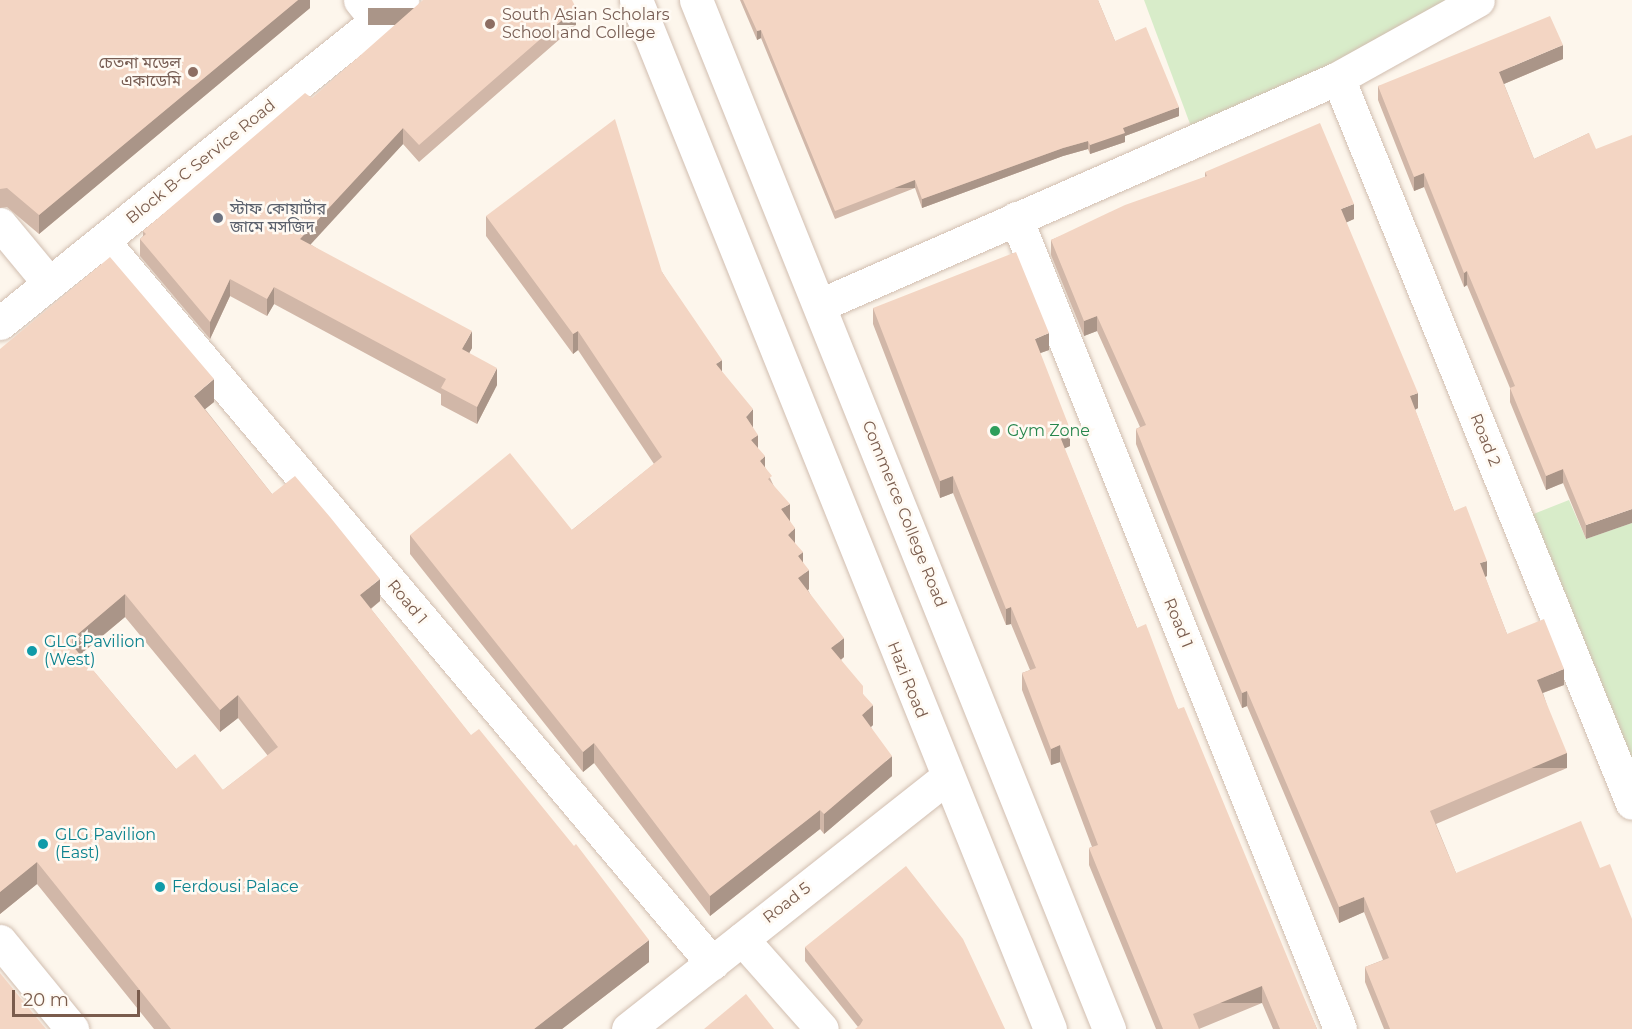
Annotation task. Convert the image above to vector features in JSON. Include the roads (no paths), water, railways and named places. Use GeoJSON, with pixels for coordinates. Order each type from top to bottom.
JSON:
{"type":"FeatureCollection","features":[{"type":"Feature","properties":{"kind":"street","name":"Block B-C Service Road"},"geometry":{"type":"LineString","coordinates":[[0,324],[103,241],[368,11],[402,0]]}},
{"type":"Feature","properties":{"kind":"street","name":"Hazi Road"},"geometry":{"type":"LineString","coordinates":[[636,0],[946,778],[1050,1029]]}},
{"type":"Feature","properties":{"kind":"street","name":"Commerce College Road"},"geometry":{"type":"LineString","coordinates":[[696,0],[1109,1029]]}},
{"type":"Feature","properties":{"kind":"street"},"geometry":{"type":"LineString","coordinates":[[820,305],[1338,78],[1478,0]]}},
{"type":"Feature","properties":{"kind":"street","name":"Road 2"},"geometry":{"type":"LineString","coordinates":[[1338,78],[1632,803]]}},
{"type":"Feature","properties":{"kind":"street","name":"Road 1"},"geometry":{"type":"LineString","coordinates":[[1016,218],[1340,1029]]}},
{"type":"Feature","properties":{"kind":"street"},"geometry":{"type":"LineString","coordinates":[[0,224],[49,284]]}},
{"type":"Feature","properties":{"kind":"street","name":"Road 1"},"geometry":{"type":"LineString","coordinates":[[103,241],[712,963]]}},
{"type":"Feature","properties":{"kind":"street","name":"Road 5"},"geometry":{"type":"LineString","coordinates":[[628,1029],[946,778]]}},
{"type":"Feature","properties":{"kind":"street"},"geometry":{"type":"LineString","coordinates":[[742,939],[822,1029]]}},
{"type":"Feature","properties":{"kind":"street"},"geometry":{"type":"LineString","coordinates":[[0,941],[72,1029]]}},
{"type":"Feature","properties":{"kind":"place","name":"South Asian Scholars School and College"},"geometry":{"type":"Point","coordinates":[490,24]}},
{"type":"Feature","properties":{"kind":"place","name":"চেতনা মডেল একাডেমি"},"geometry":{"type":"Point","coordinates":[193,72]}},
{"type":"Feature","properties":{"kind":"place","name":"স্টাফ কোয়ার্টার জামে মসজিদ"},"geometry":{"type":"Point","coordinates":[218,218]}},
{"type":"Feature","properties":{"kind":"place","name":"Gym Zone"},"geometry":{"type":"Point","coordinates":[995,431]}},
{"type":"Feature","properties":{"kind":"place","name":"GLG Pavilion (West)"},"geometry":{"type":"Point","coordinates":[32,651]}},
{"type":"Feature","properties":{"kind":"place","name":"GLG Pavilion (East)"},"geometry":{"type":"Point","coordinates":[43,844]}},
{"type":"Feature","properties":{"kind":"place","name":"Ferdousi Palace"},"geometry":{"type":"Point","coordinates":[160,887]}}]}
